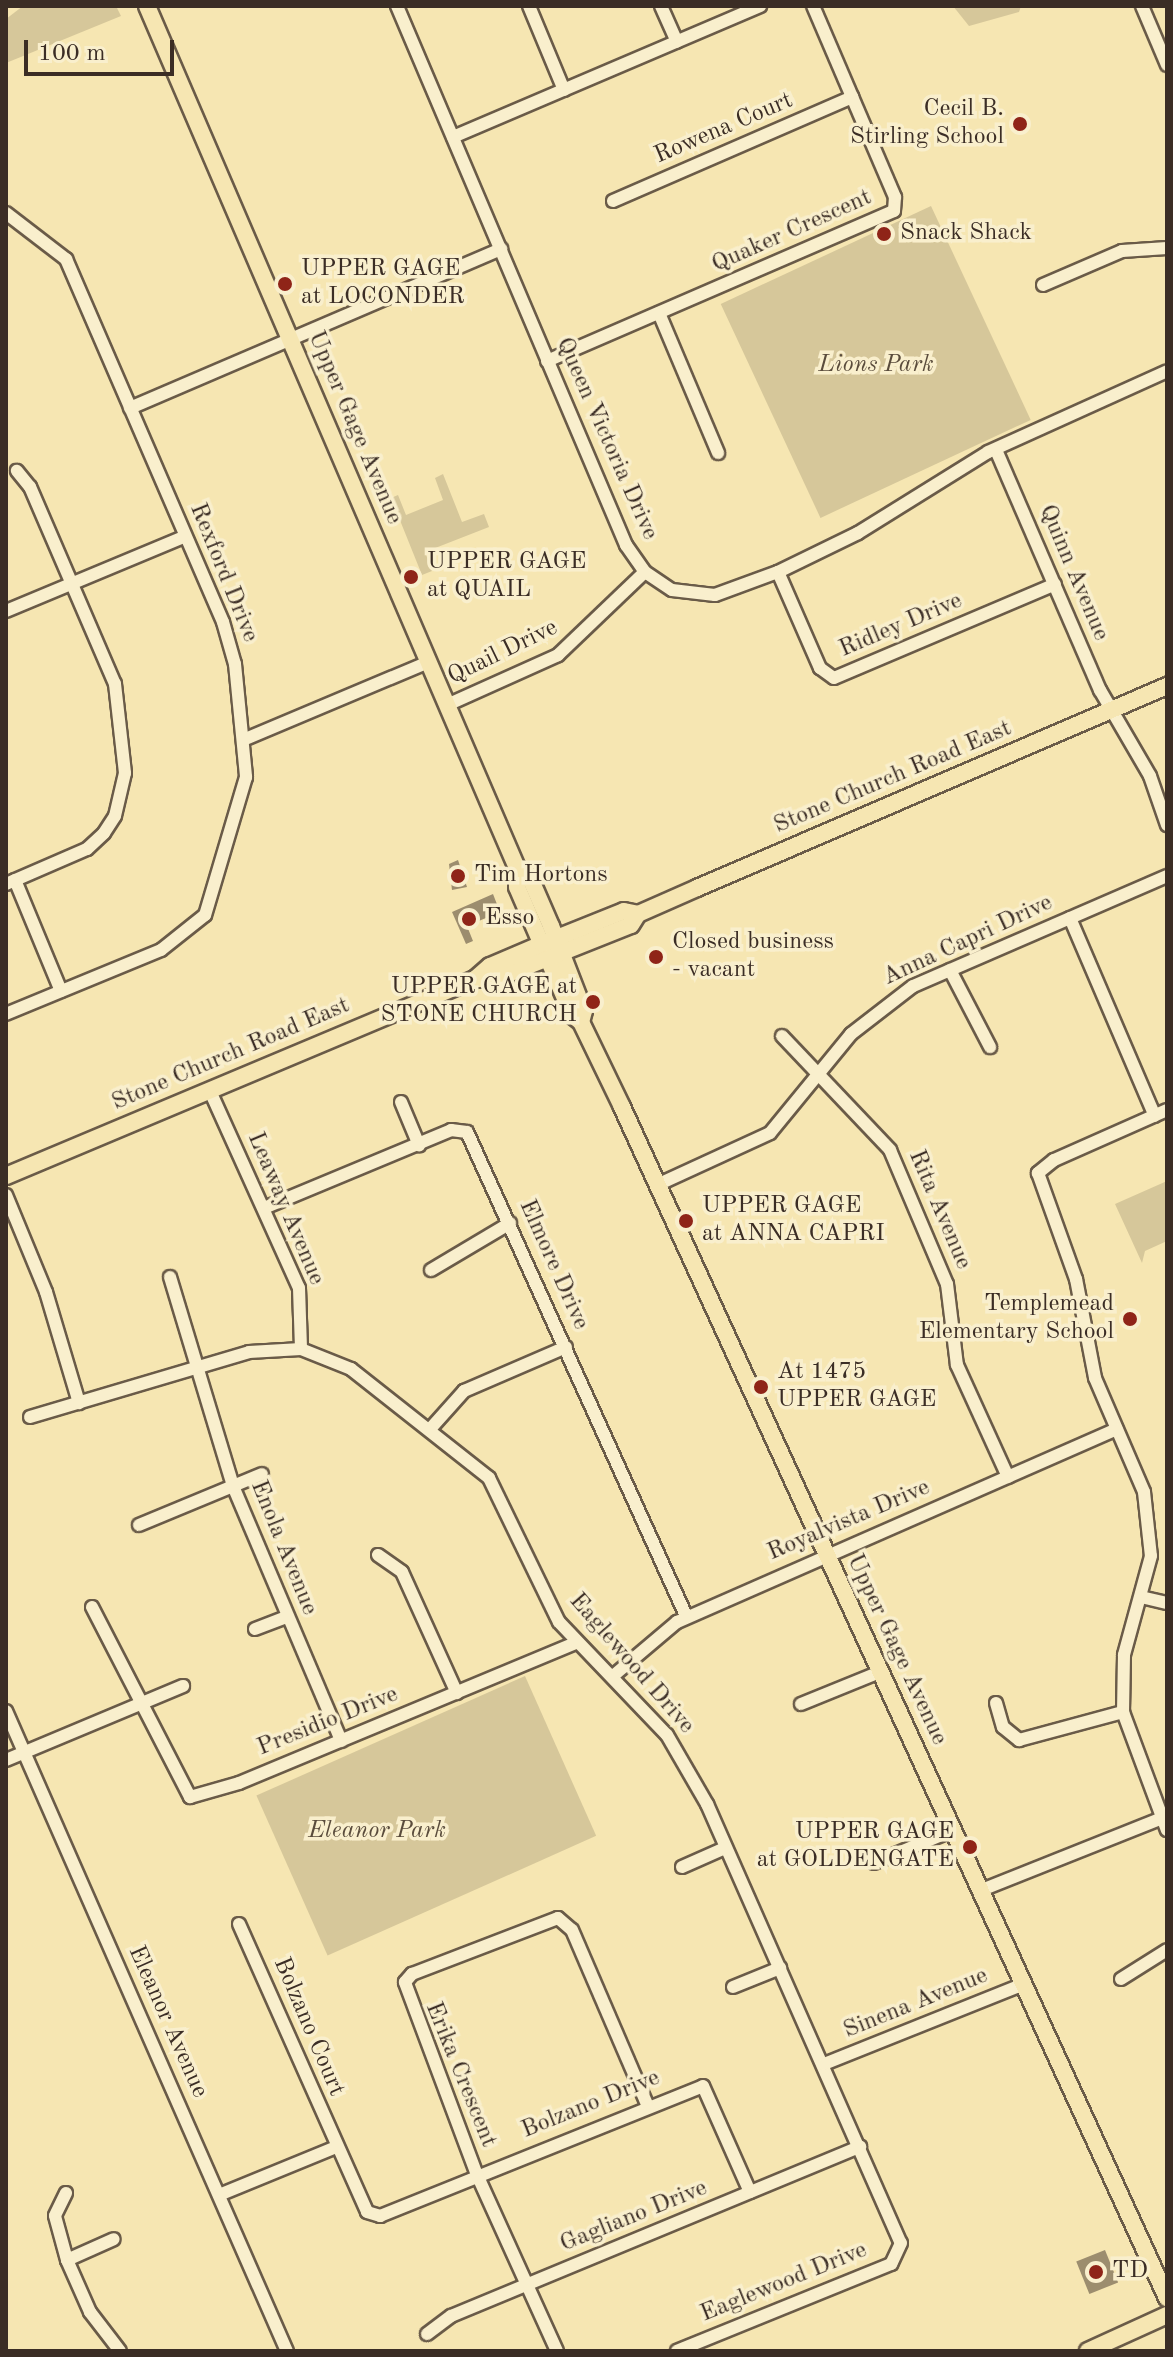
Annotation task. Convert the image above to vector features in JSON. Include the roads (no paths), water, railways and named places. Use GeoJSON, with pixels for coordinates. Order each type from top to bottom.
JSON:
{"type":"FeatureCollection","features":[{"type":"Feature","properties":{"kind":"main road","name":"Upper Gage Avenue"},"geometry":{"type":"LineString","coordinates":[[147,6],[517,868],[517,887],[584,1011],[581,1022],[1167,2298]]}},
{"type":"Feature","properties":{"kind":"main road","name":"Stone Church Road East"},"geometry":{"type":"LineString","coordinates":[[6,1176],[552,948],[631,925],[638,914],[1167,686]]}},
{"type":"Feature","properties":{"kind":"main road"},"geometry":{"type":"LineString","coordinates":[[1088,2351],[1167,2315]]}},
{"type":"Feature","properties":{"kind":"street","name":"Queen Victoria Drive"},"geometry":{"type":"LineString","coordinates":[[397,6],[626,545],[645,572],[678,593],[702,596],[778,572],[858,533],[996,450],[1167,371]]}},
{"type":"Feature","properties":{"kind":"street"},"geometry":{"type":"LineString","coordinates":[[529,6],[564,90]]}},
{"type":"Feature","properties":{"kind":"street"},"geometry":{"type":"LineString","coordinates":[[661,6],[677,42]]}},
{"type":"Feature","properties":{"kind":"street"},"geometry":{"type":"LineString","coordinates":[[453,137],[760,6]]}},
{"type":"Feature","properties":{"kind":"street","name":"Quaker Crescent"},"geometry":{"type":"LineString","coordinates":[[547,361],[894,211],[895,197],[813,6]]}},
{"type":"Feature","properties":{"kind":"street"},"geometry":{"type":"LineString","coordinates":[[1142,6],[1167,65]]}},
{"type":"Feature","properties":{"kind":"street","name":"Rowena Court"},"geometry":{"type":"LineString","coordinates":[[613,201],[852,97]]}},
{"type":"Feature","properties":{"kind":"street","name":"Rexford Drive"},"geometry":{"type":"LineString","coordinates":[[6,213],[66,259],[229,638],[243,740],[244,800],[205,915],[161,950],[6,1014]]}},
{"type":"Feature","properties":{"kind":"street"},"geometry":{"type":"LineString","coordinates":[[1043,285],[1122,251],[1167,248]]}},
{"type":"Feature","properties":{"kind":"street"},"geometry":{"type":"LineString","coordinates":[[130,408],[501,249]]}},
{"type":"Feature","properties":{"kind":"street"},"geometry":{"type":"LineString","coordinates":[[659,313],[718,453]]}},
{"type":"Feature","properties":{"kind":"street","name":"Quinn Avenue"},"geometry":{"type":"LineString","coordinates":[[996,450],[1113,711],[1150,776],[1167,825]]}},
{"type":"Feature","properties":{"kind":"street"},"geometry":{"type":"LineString","coordinates":[[17,471],[30,487],[115,684],[124,788],[115,816],[87,849],[10,882],[61,991]]}},
{"type":"Feature","properties":{"kind":"street"},"geometry":{"type":"LineString","coordinates":[[6,611],[184,537]]}},
{"type":"Feature","properties":{"kind":"street","name":"Quail Drive"},"geometry":{"type":"LineString","coordinates":[[447,705],[558,655],[645,572]]}},
{"type":"Feature","properties":{"kind":"street","name":"Ridley Drive"},"geometry":{"type":"LineString","coordinates":[[778,572],[820,668],[834,678],[1055,584]]}},
{"type":"Feature","properties":{"kind":"street"},"geometry":{"type":"LineString","coordinates":[[243,740],[429,662]]}},
{"type":"Feature","properties":{"kind":"street","name":"Anna Capri Drive"},"geometry":{"type":"LineString","coordinates":[[657,1185],[762,1139],[816,1076],[885,1004],[950,970],[1167,876]]}},
{"type":"Feature","properties":{"kind":"street"},"geometry":{"type":"LineString","coordinates":[[979,1891],[1164,1824],[1123,1712],[1124,1655],[1141,1597],[1150,1531],[1135,1465],[1095,1378],[1076,1279],[1038,1173],[1054,1160],[1161,1113],[1070,918]]}},
{"type":"Feature","properties":{"kind":"street"},"geometry":{"type":"LineString","coordinates":[[950,970],[990,1047]]}},
{"type":"Feature","properties":{"kind":"street","name":"Rita Avenue"},"geometry":{"type":"LineString","coordinates":[[782,1036],[816,1076],[890,1150],[947,1284],[957,1365],[1008,1477]]}},
{"type":"Feature","properties":{"kind":"street","name":"Leaway Avenue"},"geometry":{"type":"LineString","coordinates":[[210,1091],[299,1288],[301,1349]]}},
{"type":"Feature","properties":{"kind":"street"},"geometry":{"type":"LineString","coordinates":[[401,1102],[419,1145]]}},
{"type":"Feature","properties":{"kind":"street","name":"Elmore Drive"},"geometry":{"type":"LineString","coordinates":[[264,1208],[451,1130],[467,1132],[687,1618]]}},
{"type":"Feature","properties":{"kind":"street"},"geometry":{"type":"LineString","coordinates":[[6,1195],[46,1292],[79,1403]]}},
{"type":"Feature","properties":{"kind":"street"},"geometry":{"type":"LineString","coordinates":[[431,1270],[510,1223]]}},
{"type":"Feature","properties":{"kind":"street","name":"Enola Avenue"},"geometry":{"type":"LineString","coordinates":[[170,1277],[233,1486],[341,1741]]}},
{"type":"Feature","properties":{"kind":"street"},"geometry":{"type":"LineString","coordinates":[[431,1428],[464,1391],[566,1347]]}},
{"type":"Feature","properties":{"kind":"street","name":"Eaglewood Drive"},"geometry":{"type":"LineString","coordinates":[[30,1417],[249,1352],[301,1349],[351,1369],[431,1428],[498,1491],[542,1589],[577,1642],[613,1676],[682,1757],[899,2231],[899,2253],[891,2264],[677,2351]]}},
{"type":"Feature","properties":{"kind":"street","name":"Royalvista Drive"},"geometry":{"type":"LineString","coordinates":[[613,1676],[687,1618],[1116,1429]]}},
{"type":"Feature","properties":{"kind":"street"},"geometry":{"type":"LineString","coordinates":[[139,1525],[262,1474]]}},
{"type":"Feature","properties":{"kind":"street"},"geometry":{"type":"LineString","coordinates":[[378,1555],[402,1572],[457,1693]]}},
{"type":"Feature","properties":{"kind":"street"},"geometry":{"type":"LineString","coordinates":[[1141,1597],[1167,1603]]}},
{"type":"Feature","properties":{"kind":"street"},"geometry":{"type":"LineString","coordinates":[[92,1607],[143,1705]]}},
{"type":"Feature","properties":{"kind":"street"},"geometry":{"type":"LineString","coordinates":[[255,1629],[287,1617]]}},
{"type":"Feature","properties":{"kind":"street","name":"Presidio Drive"},"geometry":{"type":"LineString","coordinates":[[143,1705],[190,1797],[341,1741],[577,1642]]}},
{"type":"Feature","properties":{"kind":"street"},"geometry":{"type":"LineString","coordinates":[[801,1704],[880,1672]]}},
{"type":"Feature","properties":{"kind":"street"},"geometry":{"type":"LineString","coordinates":[[6,1760],[183,1686]]}},
{"type":"Feature","properties":{"kind":"street"},"geometry":{"type":"LineString","coordinates":[[996,1703],[1003,1727],[1019,1740],[1123,1712]]}},
{"type":"Feature","properties":{"kind":"street","name":"Eleanor Avenue"},"geometry":{"type":"LineString","coordinates":[[6,1711],[287,2351]]}},
{"type":"Feature","properties":{"kind":"street"},"geometry":{"type":"LineString","coordinates":[[874,1863],[951,1831]]}},
{"type":"Feature","properties":{"kind":"street"},"geometry":{"type":"LineString","coordinates":[[682,1867],[725,1848]]}},
{"type":"Feature","properties":{"kind":"street","name":"Erika Crescent"},"geometry":{"type":"LineString","coordinates":[[477,2175],[404,1993],[412,1974],[426,1968],[558,1918],[572,1930],[647,2104]]}},
{"type":"Feature","properties":{"kind":"street","name":"Bolzano Court"},"geometry":{"type":"LineString","coordinates":[[239,1924],[336,2147]]}},
{"type":"Feature","properties":{"kind":"street"},"geometry":{"type":"LineString","coordinates":[[1121,1979],[1167,1950]]}},
{"type":"Feature","properties":{"kind":"street"},"geometry":{"type":"LineString","coordinates":[[733,1987],[780,1968]]}},
{"type":"Feature","properties":{"kind":"street","name":"Sinena Avenue"},"geometry":{"type":"LineString","coordinates":[[824,2064],[1024,1984]]}},
{"type":"Feature","properties":{"kind":"street","name":"Bolzano Drive"},"geometry":{"type":"LineString","coordinates":[[336,2147],[362,2208],[373,2216],[647,2104],[703,2086],[750,2192]]}},
{"type":"Feature","properties":{"kind":"street"},"geometry":{"type":"LineString","coordinates":[[219,2195],[336,2147]]}},
{"type":"Feature","properties":{"kind":"street","name":"Gagliano Drive"},"geometry":{"type":"LineString","coordinates":[[427,2334],[451,2316],[860,2147]]}},
{"type":"Feature","properties":{"kind":"street"},"geometry":{"type":"LineString","coordinates":[[477,2175],[557,2351]]}},
{"type":"Feature","properties":{"kind":"street"},"geometry":{"type":"LineString","coordinates":[[66,2193],[55,2216],[67,2260],[90,2312],[120,2351]]}},
{"type":"Feature","properties":{"kind":"street"},"geometry":{"type":"LineString","coordinates":[[67,2260],[114,2239]]}},
{"type":"Feature","properties":{"kind":"place","name":"Cecil B. Stirling School"},"geometry":{"type":"Point","coordinates":[1020,124]}},
{"type":"Feature","properties":{"kind":"place","name":"Snack Shack"},"geometry":{"type":"Point","coordinates":[884,234]}},
{"type":"Feature","properties":{"kind":"place","name":"UPPER GAGE at LOCONDER"},"geometry":{"type":"Point","coordinates":[285,284]}},
{"type":"Feature","properties":{"kind":"place","name":"UPPER GAGE at QUAIL"},"geometry":{"type":"Point","coordinates":[411,577]}},
{"type":"Feature","properties":{"kind":"place","name":"Tim Hortons"},"geometry":{"type":"Point","coordinates":[458,876]}},
{"type":"Feature","properties":{"kind":"place","name":"Esso"},"geometry":{"type":"Point","coordinates":[469,919]}},
{"type":"Feature","properties":{"kind":"place","name":"Closed business - vacant"},"geometry":{"type":"Point","coordinates":[656,957]}},
{"type":"Feature","properties":{"kind":"place","name":"UPPER GAGE at STONE CHURCH"},"geometry":{"type":"Point","coordinates":[593,1002]}},
{"type":"Feature","properties":{"kind":"place","name":"UPPER GAGE at ANNA CAPRI"},"geometry":{"type":"Point","coordinates":[686,1221]}},
{"type":"Feature","properties":{"kind":"place","name":"Templemead Elementary School"},"geometry":{"type":"Point","coordinates":[1130,1319]}},
{"type":"Feature","properties":{"kind":"place","name":"At 1475 UPPER GAGE"},"geometry":{"type":"Point","coordinates":[761,1387]}},
{"type":"Feature","properties":{"kind":"place","name":"UPPER GAGE at GOLDENGATE"},"geometry":{"type":"Point","coordinates":[970,1847]}},
{"type":"Feature","properties":{"kind":"place","name":"TD"},"geometry":{"type":"Point","coordinates":[1096,2272]}},
{"type":"Feature","properties":{"kind":"park label","name":"Lions Park"},"geometry":{"type":"Point","coordinates":[876,366]}},
{"type":"Feature","properties":{"kind":"park label","name":"Eleanor Park"},"geometry":{"type":"Point","coordinates":[377,1832]}}]}
